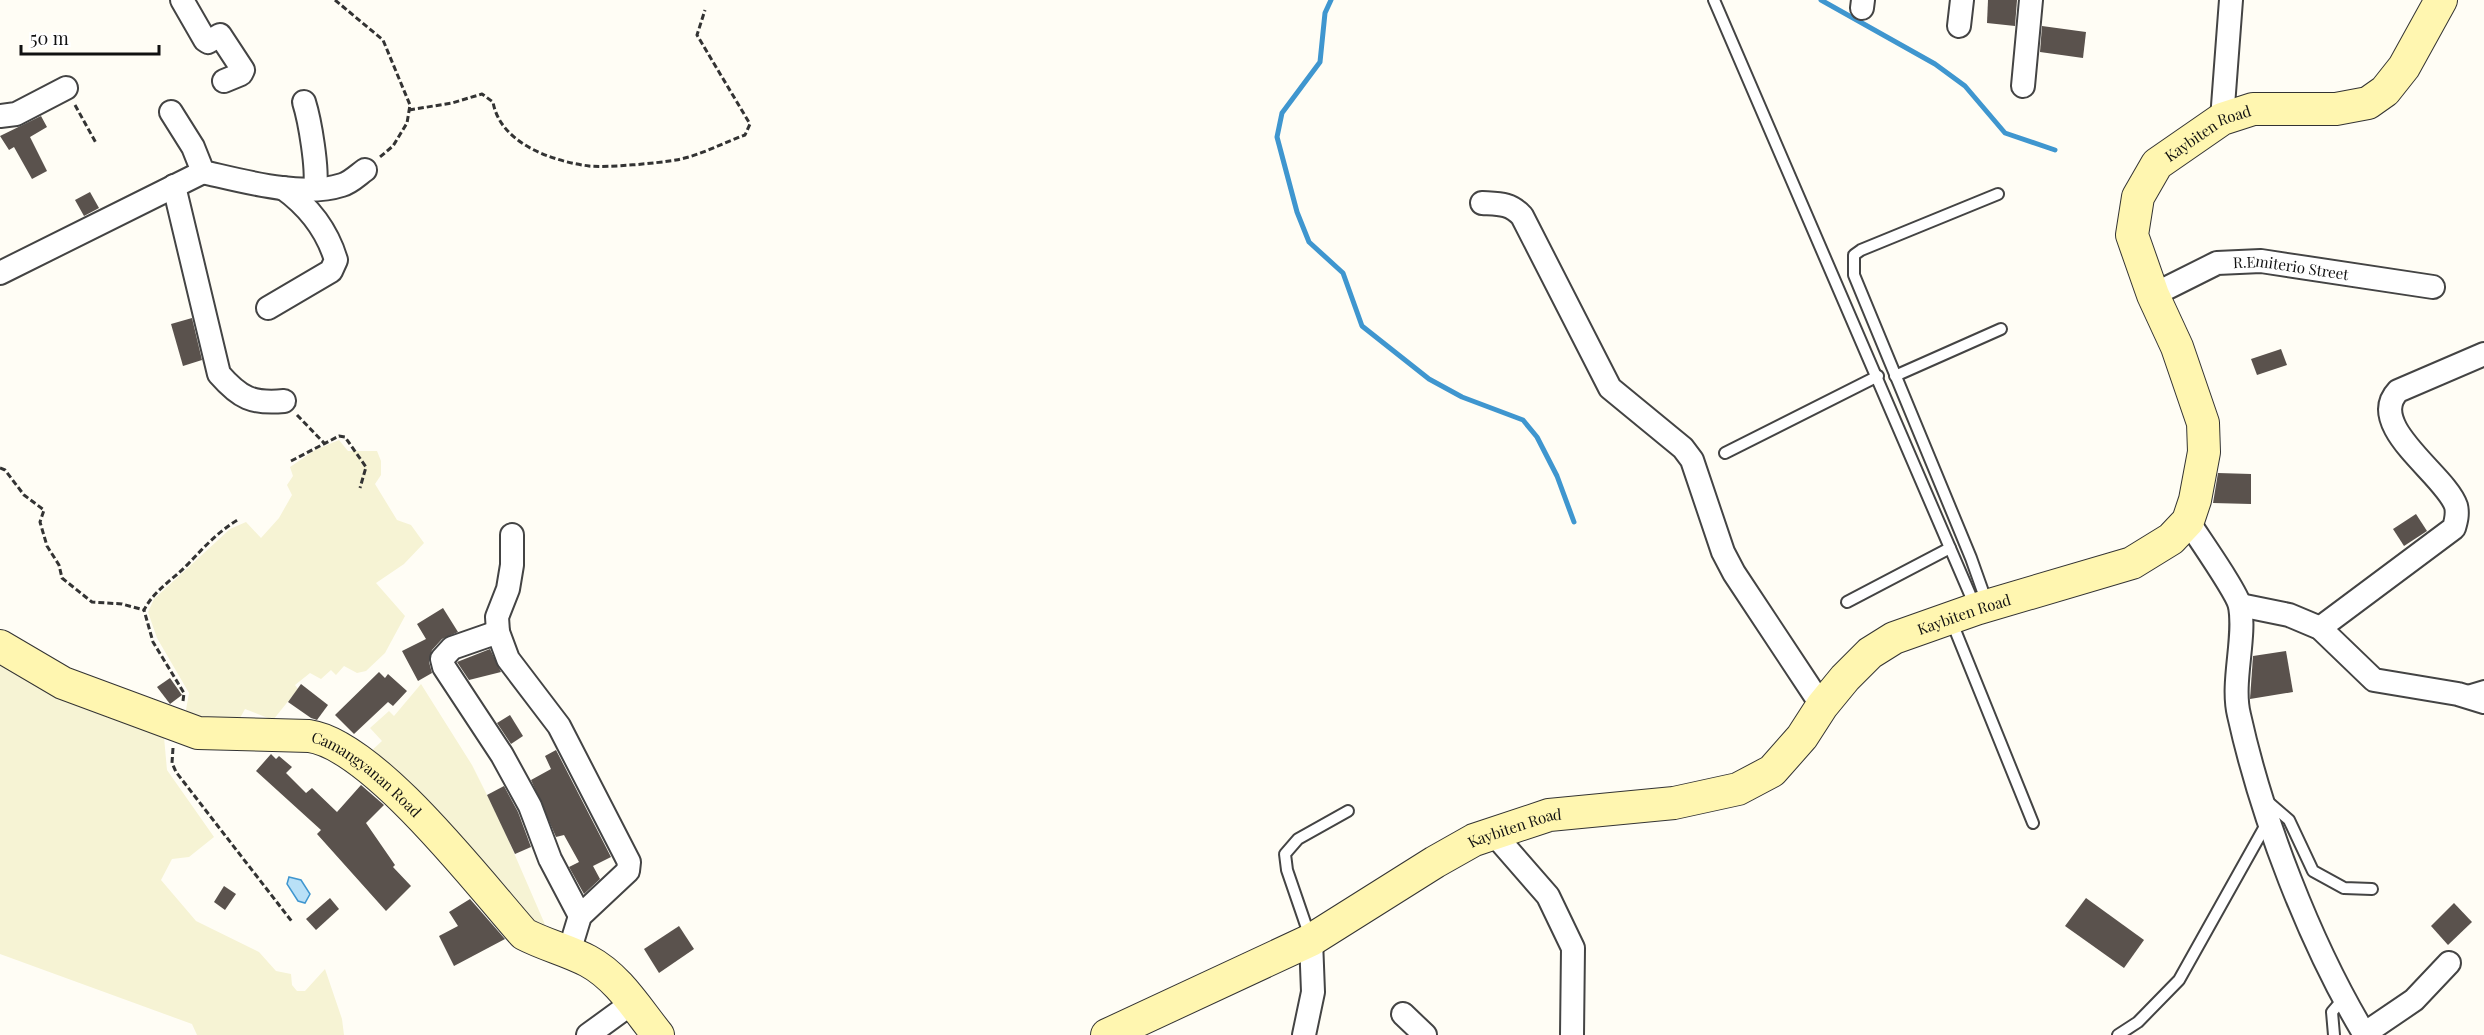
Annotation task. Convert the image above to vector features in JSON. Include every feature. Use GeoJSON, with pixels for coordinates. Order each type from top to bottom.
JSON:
{"type":"FeatureCollection","features":[{"type":"Feature","properties":{"kind":"street"},"geometry":{"type":"LineString","coordinates":[[182,0],[205,40],[208,42],[220,35],[243,70],[241,74],[224,81]]}},
{"type":"Feature","properties":{"kind":"street"},"geometry":{"type":"LineString","coordinates":[[1959,26],[1962,0]]}},
{"type":"Feature","properties":{"kind":"street"},"geometry":{"type":"LineString","coordinates":[[2023,86],[2031,0]]}},
{"type":"Feature","properties":{"kind":"street"},"geometry":{"type":"LineString","coordinates":[[2222,119],[2231,0]]}},
{"type":"Feature","properties":{"kind":"street","name":"Kaybiten Road"},"geometry":{"type":"LineString","coordinates":[[1107,1035],[1311,940],[1474,840],[1549,815],[1674,803],[1738,789],[1772,771],[1802,737],[1822,706],[1870,653],[1894,638],[1972,611],[2132,563],[2171,539],[2188,521],[2196,500],[2204,452],[2203,423],[2177,347],[2153,295],[2132,235],[2138,197],[2157,164],[2222,119],[2253,109],[2336,109],[2368,103],[2385,91],[2404,67],[2441,0]]}},
{"type":"Feature","properties":{"kind":"street"},"geometry":{"type":"LineString","coordinates":[[0,116],[16,114],[66,88]]}},
{"type":"Feature","properties":{"kind":"street"},"geometry":{"type":"LineString","coordinates":[[304,102],[309,118],[317,176],[315,188]]}},
{"type":"Feature","properties":{"kind":"street"},"geometry":{"type":"LineString","coordinates":[[171,112],[193,147],[203,172]]}},
{"type":"Feature","properties":{"kind":"street"},"geometry":{"type":"LineString","coordinates":[[0,273],[203,172],[283,188],[315,188],[343,185],[365,170]]}},
{"type":"Feature","properties":{"kind":"street"},"geometry":{"type":"LineString","coordinates":[[174,186],[219,374],[234,392],[260,403],[284,401]]}},
{"type":"Feature","properties":{"kind":"street"},"geometry":{"type":"LineString","coordinates":[[268,308],[331,271],[336,260],[315,218],[301,201],[283,188]]}},
{"type":"Feature","properties":{"kind":"street"},"geometry":{"type":"LineString","coordinates":[[1482,203],[1504,204],[1514,208],[1522,216],[1610,388],[1672,436],[1688,454],[1707,499],[1723,552],[1734,573],[1822,706]]}},
{"type":"Feature","properties":{"kind":"street","name":"R.Emiterio Street"},"geometry":{"type":"LineString","coordinates":[[2153,295],[2217,263],[2240,261],[2261,261],[2433,287]]}},
{"type":"Feature","properties":{"kind":"street"},"geometry":{"type":"LineString","coordinates":[[2320,628],[2454,528],[2457,517],[2456,504],[2409,449],[2389,409],[2391,398],[2398,391],[2484,354]]}},
{"type":"Feature","properties":{"kind":"street"},"geometry":{"type":"LineString","coordinates":[[2188,521],[2240,605],[2238,712],[2268,821],[2295,890],[2344,998],[2365,1035],[2414,1000],[2449,963]]}},
{"type":"Feature","properties":{"kind":"street"},"geometry":{"type":"LineString","coordinates":[[512,535],[512,565],[508,589],[497,617],[498,632],[508,659],[559,726],[629,861],[627,871],[580,916],[569,952]]}},
{"type":"Feature","properties":{"kind":"street"},"geometry":{"type":"LineString","coordinates":[[2240,605],[2289,615],[2320,628],[2374,680],[2458,694],[2484,702]]}},
{"type":"Feature","properties":{"kind":"street"},"geometry":{"type":"LineString","coordinates":[[498,632],[452,648],[442,659],[444,667],[502,755],[530,806],[550,859],[580,916]]}},
{"type":"Feature","properties":{"kind":"street","name":"Camangyanan Road"},"geometry":{"type":"LineString","coordinates":[[0,646],[63,683],[176,726],[212,735],[309,736],[323,738],[337,745],[375,771],[400,795],[524,933],[543,944],[569,952],[611,976],[658,1035]]}},
{"type":"Feature","properties":{"kind":"street"},"geometry":{"type":"LineString","coordinates":[[1494,834],[1548,896],[1573,948],[1572,1035]]}},
{"type":"Feature","properties":{"kind":"street"},"geometry":{"type":"LineString","coordinates":[[1304,1035],[1313,992],[1311,940]]}},
{"type":"Feature","properties":{"kind":"street"},"geometry":{"type":"LineString","coordinates":[[588,1035],[632,1003]]}},
{"type":"Feature","properties":{"kind":"street"},"geometry":{"type":"LineString","coordinates":[[1402,1014],[1425,1035]]}},
{"type":"Feature","properties":{"kind":"lane"},"geometry":{"type":"LineString","coordinates":[[1714,0],[1878,376],[1950,548],[1972,611],[2033,823]]}},
{"type":"Feature","properties":{"kind":"lane"},"geometry":{"type":"LineString","coordinates":[[1972,611],[1971,558],[1854,275],[1854,255],[1998,194]]}},
{"type":"Feature","properties":{"kind":"lane"},"geometry":{"type":"LineString","coordinates":[[1895,375],[2001,329]]}},
{"type":"Feature","properties":{"kind":"lane"},"geometry":{"type":"LineString","coordinates":[[1725,453],[1878,376]]}},
{"type":"Feature","properties":{"kind":"lane"},"geometry":{"type":"LineString","coordinates":[[1847,602],[1950,548]]}},
{"type":"Feature","properties":{"kind":"lane"},"geometry":{"type":"LineString","coordinates":[[2458,694],[2484,686]]}},
{"type":"Feature","properties":{"kind":"lane"},"geometry":{"type":"LineString","coordinates":[[2262,796],[2289,820],[2313,870],[2344,888],[2372,889]]}},
{"type":"Feature","properties":{"kind":"lane"},"geometry":{"type":"LineString","coordinates":[[1311,940],[1287,870],[1285,854],[1298,839],[1348,811]]}},
{"type":"Feature","properties":{"kind":"lane"},"geometry":{"type":"LineString","coordinates":[[2118,1035],[2138,1022],[2179,980],[2268,821]]}},
{"type":"Feature","properties":{"kind":"lane"},"geometry":{"type":"LineString","coordinates":[[2334,1035],[2332,1012],[2344,998]]}},
{"type":"Feature","properties":{"kind":"path"},"geometry":{"type":"LineString","coordinates":[[335,0],[383,40],[410,105],[407,123],[393,146],[365,170]]}},
{"type":"Feature","properties":{"kind":"path"},"geometry":{"type":"LineString","coordinates":[[409,110],[431,108],[482,94],[493,102],[496,118],[511,135],[534,151],[590,166],[677,160],[745,135],[750,124],[697,35],[705,10]]}},
{"type":"Feature","properties":{"kind":"path"},"geometry":{"type":"LineString","coordinates":[[66,88],[96,143]]}},
{"type":"Feature","properties":{"kind":"path"},"geometry":{"type":"LineString","coordinates":[[284,401],[325,444]]}},
{"type":"Feature","properties":{"kind":"path"},"geometry":{"type":"LineString","coordinates":[[291,460],[339,436],[345,437],[366,467],[360,488]]}},
{"type":"Feature","properties":{"kind":"path"},"geometry":{"type":"LineString","coordinates":[[0,470],[5,470],[24,495],[44,510],[40,522],[47,546],[59,565],[63,578],[92,602],[122,604],[144,610]]}},
{"type":"Feature","properties":{"kind":"path"},"geometry":{"type":"LineString","coordinates":[[239,519],[222,529],[189,563],[159,588],[144,610],[153,642],[184,693],[182,712],[176,726],[172,763],[176,772],[293,923]]}},
{"type":"Feature","properties":{"kind":"shaded area"},"geometry":{"type":"Polygon","coordinates":[[[339,440],[348,451],[377,451],[381,461],[381,475],[375,484],[397,520],[411,525],[424,543],[404,564],[376,583],[405,616],[385,653],[366,671],[357,673],[344,666],[336,675],[331,670],[321,679],[310,673],[295,685],[298,689],[273,720],[245,709],[240,718],[247,730],[184,721],[189,693],[157,638],[148,612],[154,599],[230,529],[246,522],[261,538],[279,518],[292,495],[287,485],[293,476],[290,467],[315,450],[339,440]]]}},
{"type":"Feature","properties":{"kind":"shaded area"},"geometry":{"type":"Polygon","coordinates":[[[0,659],[164,737],[167,770],[214,837],[189,857],[172,859],[161,880],[196,921],[259,952],[276,971],[291,974],[292,985],[297,991],[305,991],[325,969],[342,1019],[344,1035],[197,1035],[192,1024],[0,954],[0,659]]]}},
{"type":"Feature","properties":{"kind":"shaded area"},"geometry":{"type":"Polygon","coordinates":[[[421,684],[472,765],[501,823],[550,936],[527,925],[370,752],[382,741],[370,728],[389,711],[394,716],[421,684]]]}},
{"type":"Feature","properties":{"kind":"water"},"geometry":{"type":"Polygon","coordinates":[[[289,877],[301,880],[310,894],[305,903],[298,901],[287,884],[289,877]]]}},
{"type":"Feature","properties":{"kind":"building"},"geometry":{"type":"Polygon","coordinates":[[[1988,0],[2017,0],[2015,26],[1987,23],[1988,0]]]}},
{"type":"Feature","properties":{"kind":"building"},"geometry":{"type":"Polygon","coordinates":[[[2042,26],[2086,32],[2083,58],[2040,52],[2042,26]]]}},
{"type":"Feature","properties":{"kind":"building"},"geometry":{"type":"Polygon","coordinates":[[[41,116],[47,127],[30,137],[47,171],[32,179],[14,147],[9,150],[0,136],[41,116]]]}},
{"type":"Feature","properties":{"kind":"building"},"geometry":{"type":"Polygon","coordinates":[[[90,192],[99,208],[84,216],[75,200],[90,192]]]}},
{"type":"Feature","properties":{"kind":"building"},"geometry":{"type":"Polygon","coordinates":[[[192,318],[202,360],[183,366],[171,324],[192,318]]]}},
{"type":"Feature","properties":{"kind":"building"},"geometry":{"type":"Polygon","coordinates":[[[2281,349],[2287,365],[2257,375],[2251,359],[2281,349]]]}},
{"type":"Feature","properties":{"kind":"building"},"geometry":{"type":"Polygon","coordinates":[[[2218,473],[2251,474],[2251,504],[2213,503],[2218,473]]]}},
{"type":"Feature","properties":{"kind":"building"},"geometry":{"type":"Polygon","coordinates":[[[2416,514],[2427,531],[2404,546],[2393,529],[2416,514]]]}},
{"type":"Feature","properties":{"kind":"building"},"geometry":{"type":"Polygon","coordinates":[[[443,608],[458,632],[442,639],[432,650],[429,662],[432,673],[418,681],[402,651],[426,639],[417,624],[443,608]]]}},
{"type":"Feature","properties":{"kind":"building"},"geometry":{"type":"Polygon","coordinates":[[[490,649],[501,672],[469,680],[457,662],[490,649]]]}},
{"type":"Feature","properties":{"kind":"building"},"geometry":{"type":"Polygon","coordinates":[[[2286,651],[2293,692],[2250,699],[2253,656],[2286,651]]]}},
{"type":"Feature","properties":{"kind":"building"},"geometry":{"type":"Polygon","coordinates":[[[379,672],[385,678],[388,674],[407,691],[393,706],[388,702],[354,734],[335,715],[379,672]]]}},
{"type":"Feature","properties":{"kind":"building"},"geometry":{"type":"Polygon","coordinates":[[[170,678],[182,695],[170,704],[157,687],[170,678]]]}},
{"type":"Feature","properties":{"kind":"building"},"geometry":{"type":"Polygon","coordinates":[[[301,684],[328,705],[317,720],[288,702],[301,684]]]}},
{"type":"Feature","properties":{"kind":"building"},"geometry":{"type":"Polygon","coordinates":[[[510,715],[523,736],[511,744],[497,723],[510,715]]]}},
{"type":"Feature","properties":{"kind":"building"},"geometry":{"type":"Polygon","coordinates":[[[556,750],[611,857],[593,866],[600,879],[584,894],[569,867],[579,862],[564,835],[556,837],[531,780],[551,769],[545,756],[556,750]]]}},
{"type":"Feature","properties":{"kind":"building"},"geometry":{"type":"Polygon","coordinates":[[[271,754],[276,759],[279,756],[292,767],[286,773],[306,793],[312,788],[337,812],[361,785],[384,805],[366,823],[395,865],[393,867],[411,886],[386,911],[317,834],[321,830],[256,771],[271,754]]]}},
{"type":"Feature","properties":{"kind":"building"},"geometry":{"type":"Polygon","coordinates":[[[504,786],[518,812],[531,847],[515,854],[487,795],[504,786]]]}},
{"type":"Feature","properties":{"kind":"building"},"geometry":{"type":"Polygon","coordinates":[[[224,886],[236,894],[225,910],[214,902],[224,886]]]}},
{"type":"Feature","properties":{"kind":"building"},"geometry":{"type":"Polygon","coordinates":[[[330,898],[339,909],[316,930],[306,919],[330,898]]]}},
{"type":"Feature","properties":{"kind":"building"},"geometry":{"type":"Polygon","coordinates":[[[2086,898],[2144,940],[2124,968],[2065,926],[2086,898]]]}},
{"type":"Feature","properties":{"kind":"building"},"geometry":{"type":"Polygon","coordinates":[[[470,899],[505,939],[454,966],[439,936],[458,926],[449,912],[470,899]]]}},
{"type":"Feature","properties":{"kind":"building"},"geometry":{"type":"Polygon","coordinates":[[[2454,903],[2472,922],[2448,945],[2431,926],[2454,903]]]}},
{"type":"Feature","properties":{"kind":"building"},"geometry":{"type":"Polygon","coordinates":[[[679,926],[694,949],[659,973],[644,949],[679,926]]]}},
{"type":"Feature","properties":{"kind":"waterway"},"geometry":{"type":"LineString","coordinates":[[1331,0],[1325,13],[1320,62],[1282,113],[1277,137],[1297,212],[1309,242],[1343,273],[1362,326],[1429,379],[1462,397],[1523,420],[1537,437],[1557,476],[1574,522]]}},
{"type":"Feature","properties":{"kind":"waterway"},"geometry":{"type":"LineString","coordinates":[[1821,0],[1935,64],[1965,86],[2005,133],[2055,150]]}}]}
